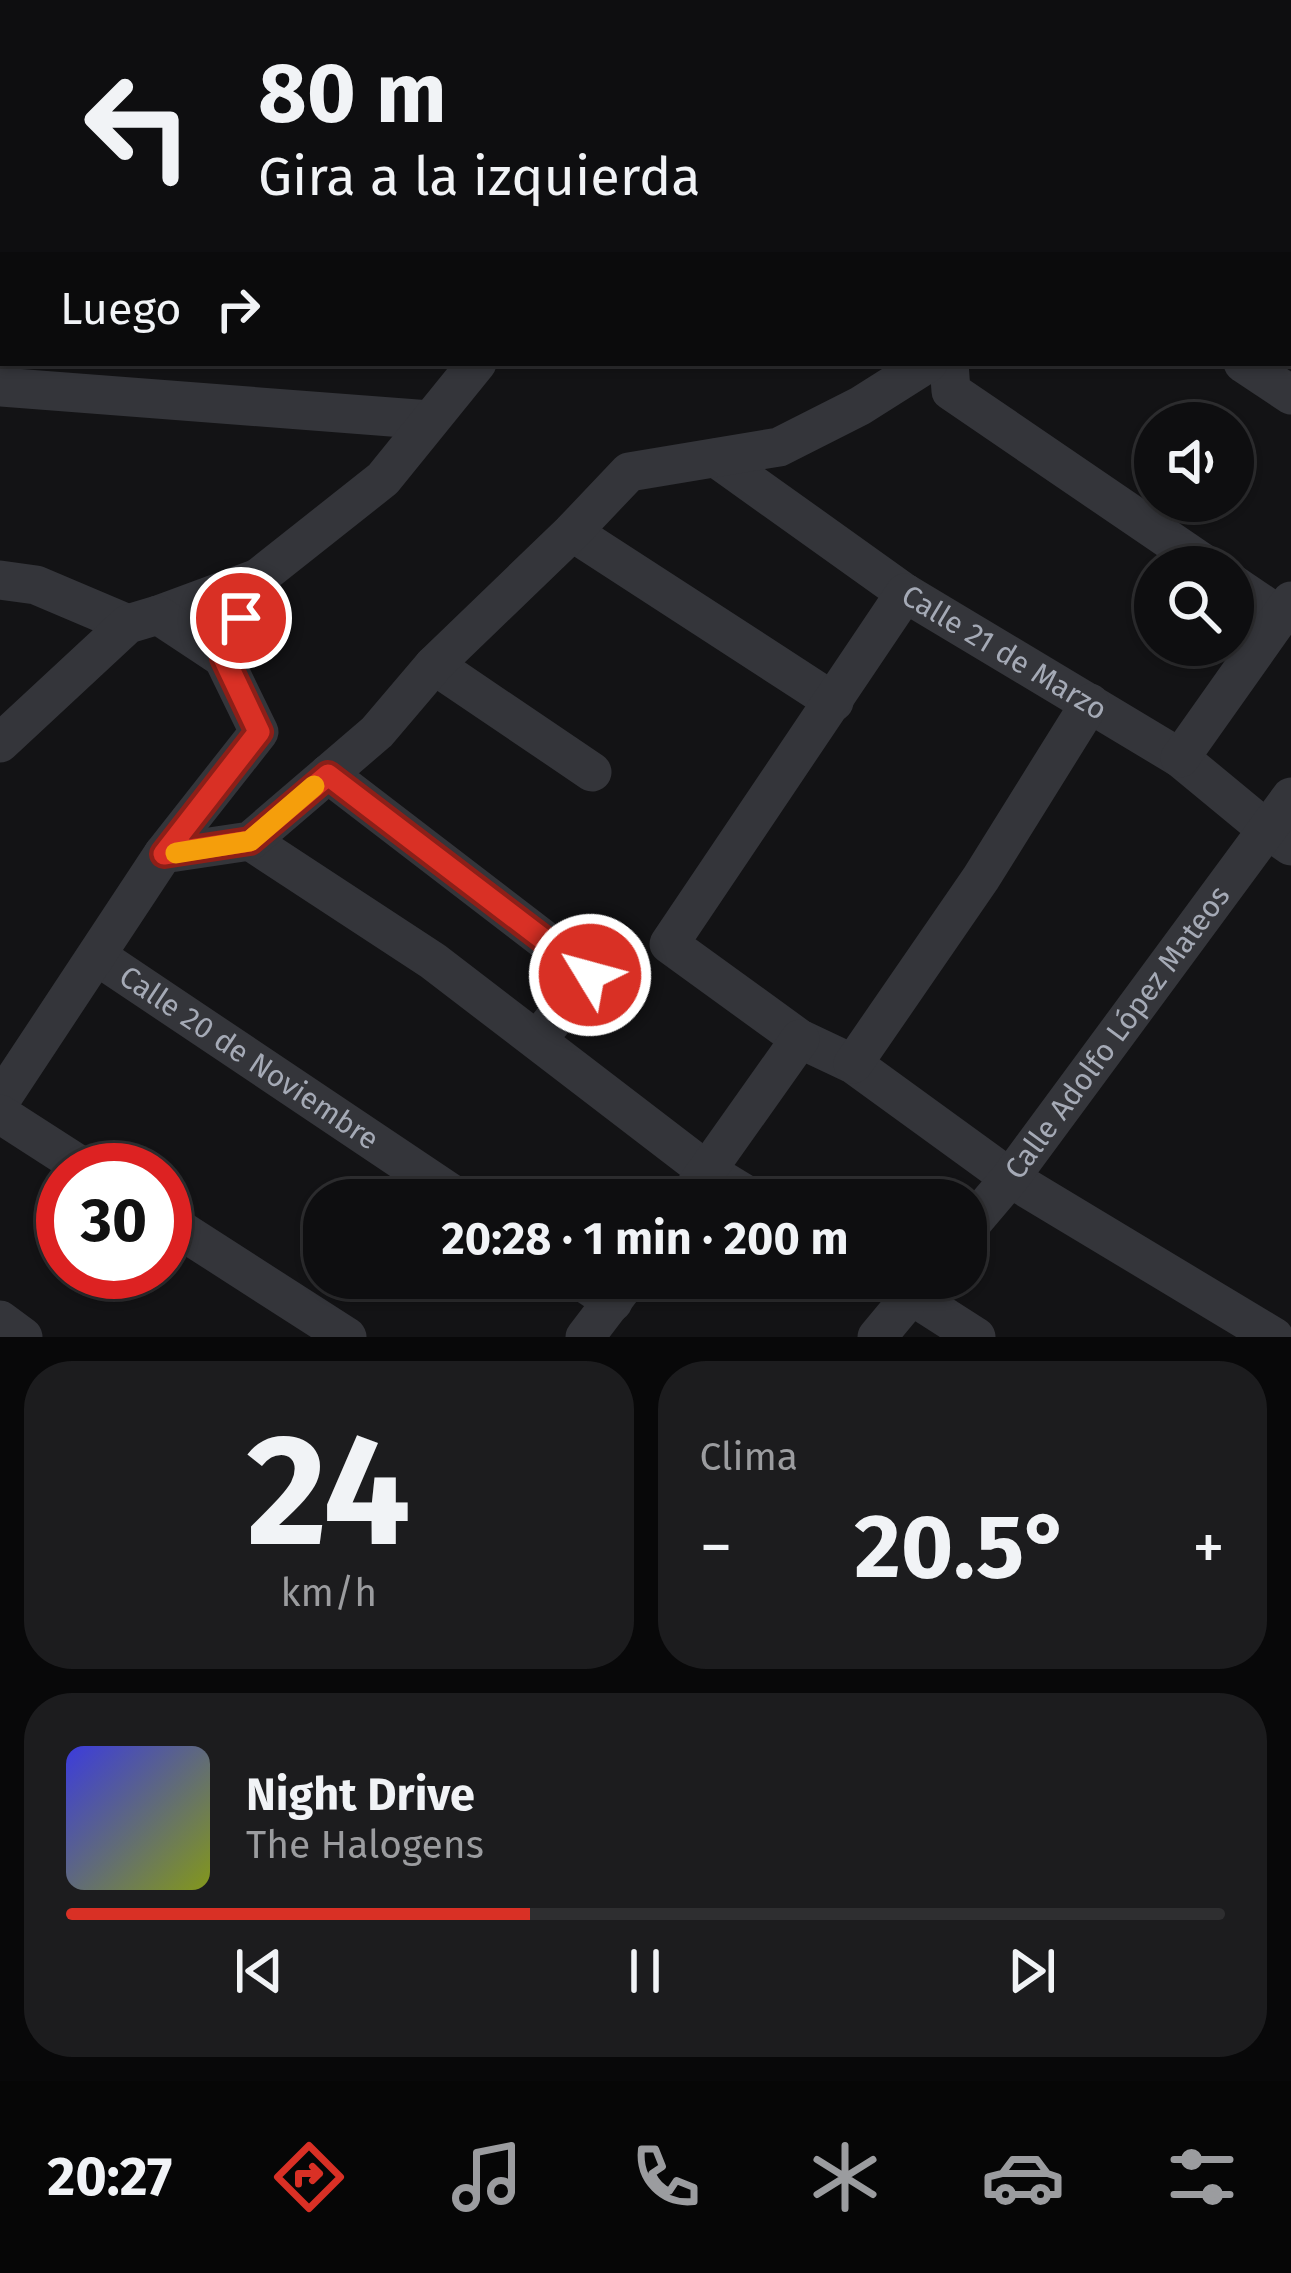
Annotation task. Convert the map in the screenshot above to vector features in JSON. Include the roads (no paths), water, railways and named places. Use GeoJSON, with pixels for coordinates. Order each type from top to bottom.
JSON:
{"type":"FeatureCollection","features":[{"type":"Feature","properties":{"kind":"street"},"geometry":{"type":"LineString","coordinates":[[0,743],[143,620],[258,578],[383,479],[475,366]]}},
{"type":"Feature","properties":{"kind":"street"},"geometry":{"type":"LineString","coordinates":[[164,854],[250,841],[376,732],[434,665],[629,472],[779,447],[860,406],[923,366]]}},
{"type":"Feature","properties":{"kind":"street"},"geometry":{"type":"LineString","coordinates":[[949,366],[951,391],[1178,546]]}},
{"type":"Feature","properties":{"kind":"street"},"geometry":{"type":"LineString","coordinates":[[1248,366],[1291,394]]}},
{"type":"Feature","properties":{"kind":"street"},"geometry":{"type":"LineString","coordinates":[[0,387],[430,420]]}},
{"type":"Feature","properties":{"kind":"street","name":"Calle 21 de Marzo"},"geometry":{"type":"LineString","coordinates":[[716,458],[905,593],[1180,758],[1278,837]]}},
{"type":"Feature","properties":{"kind":"street"},"geometry":{"type":"LineString","coordinates":[[572,532],[833,702]]}},
{"type":"Feature","properties":{"kind":"street"},"geometry":{"type":"LineString","coordinates":[[224,658],[258,578]]}},
{"type":"Feature","properties":{"kind":"street"},"geometry":{"type":"LineString","coordinates":[[0,580],[36,585],[143,620],[224,658],[259,732],[164,854],[0,1101]]}},
{"type":"Feature","properties":{"kind":"street"},"geometry":{"type":"LineString","coordinates":[[905,593],[669,944],[800,1040],[853,1064],[1010,1178],[1274,1337]]}},
{"type":"Feature","properties":{"kind":"street"},"geometry":{"type":"LineString","coordinates":[[1180,758],[1285,608],[1254,594]]}},
{"type":"Feature","properties":{"kind":"street"},"geometry":{"type":"LineString","coordinates":[[434,665],[592,772]]}},
{"type":"Feature","properties":{"kind":"street"},"geometry":{"type":"LineString","coordinates":[[853,1064],[981,878],[1090,703]]}},
{"type":"Feature","properties":{"kind":"street"},"geometry":{"type":"LineString","coordinates":[[328,775],[590,975],[537,1040]]}},
{"type":"Feature","properties":{"kind":"street","name":"Calle Adolfo López Mateos"},"geometry":{"type":"LineString","coordinates":[[987,1205],[1278,837],[1291,797]]}},
{"type":"Feature","properties":{"kind":"street"},"geometry":{"type":"LineString","coordinates":[[250,841],[433,961],[537,1040],[690,1179]]}},
{"type":"Feature","properties":{"kind":"street","name":"Calle 20 de Noviembre"},"geometry":{"type":"LineString","coordinates":[[97,956],[429,1179]]}},
{"type":"Feature","properties":{"kind":"street"},"geometry":{"type":"LineString","coordinates":[[701,1179],[800,1040]]}},
{"type":"Feature","properties":{"kind":"street"},"geometry":{"type":"LineString","coordinates":[[0,1114],[45,1143]]}},
{"type":"Feature","properties":{"kind":"street"},"geometry":{"type":"LineString","coordinates":[[192,1237],[347,1337]]}},
{"type":"Feature","properties":{"kind":"street"},"geometry":{"type":"LineString","coordinates":[[585,1337],[614,1299]]}},
{"type":"Feature","properties":{"kind":"street"},"geometry":{"type":"LineString","coordinates":[[877,1337],[899,1299]]}},
{"type":"Feature","properties":{"kind":"street"},"geometry":{"type":"LineString","coordinates":[[927,1299],[976,1337]]}},
{"type":"Feature","properties":{"kind":"street"},"geometry":{"type":"LineString","coordinates":[[0,1320],[23,1337]]}}]}
